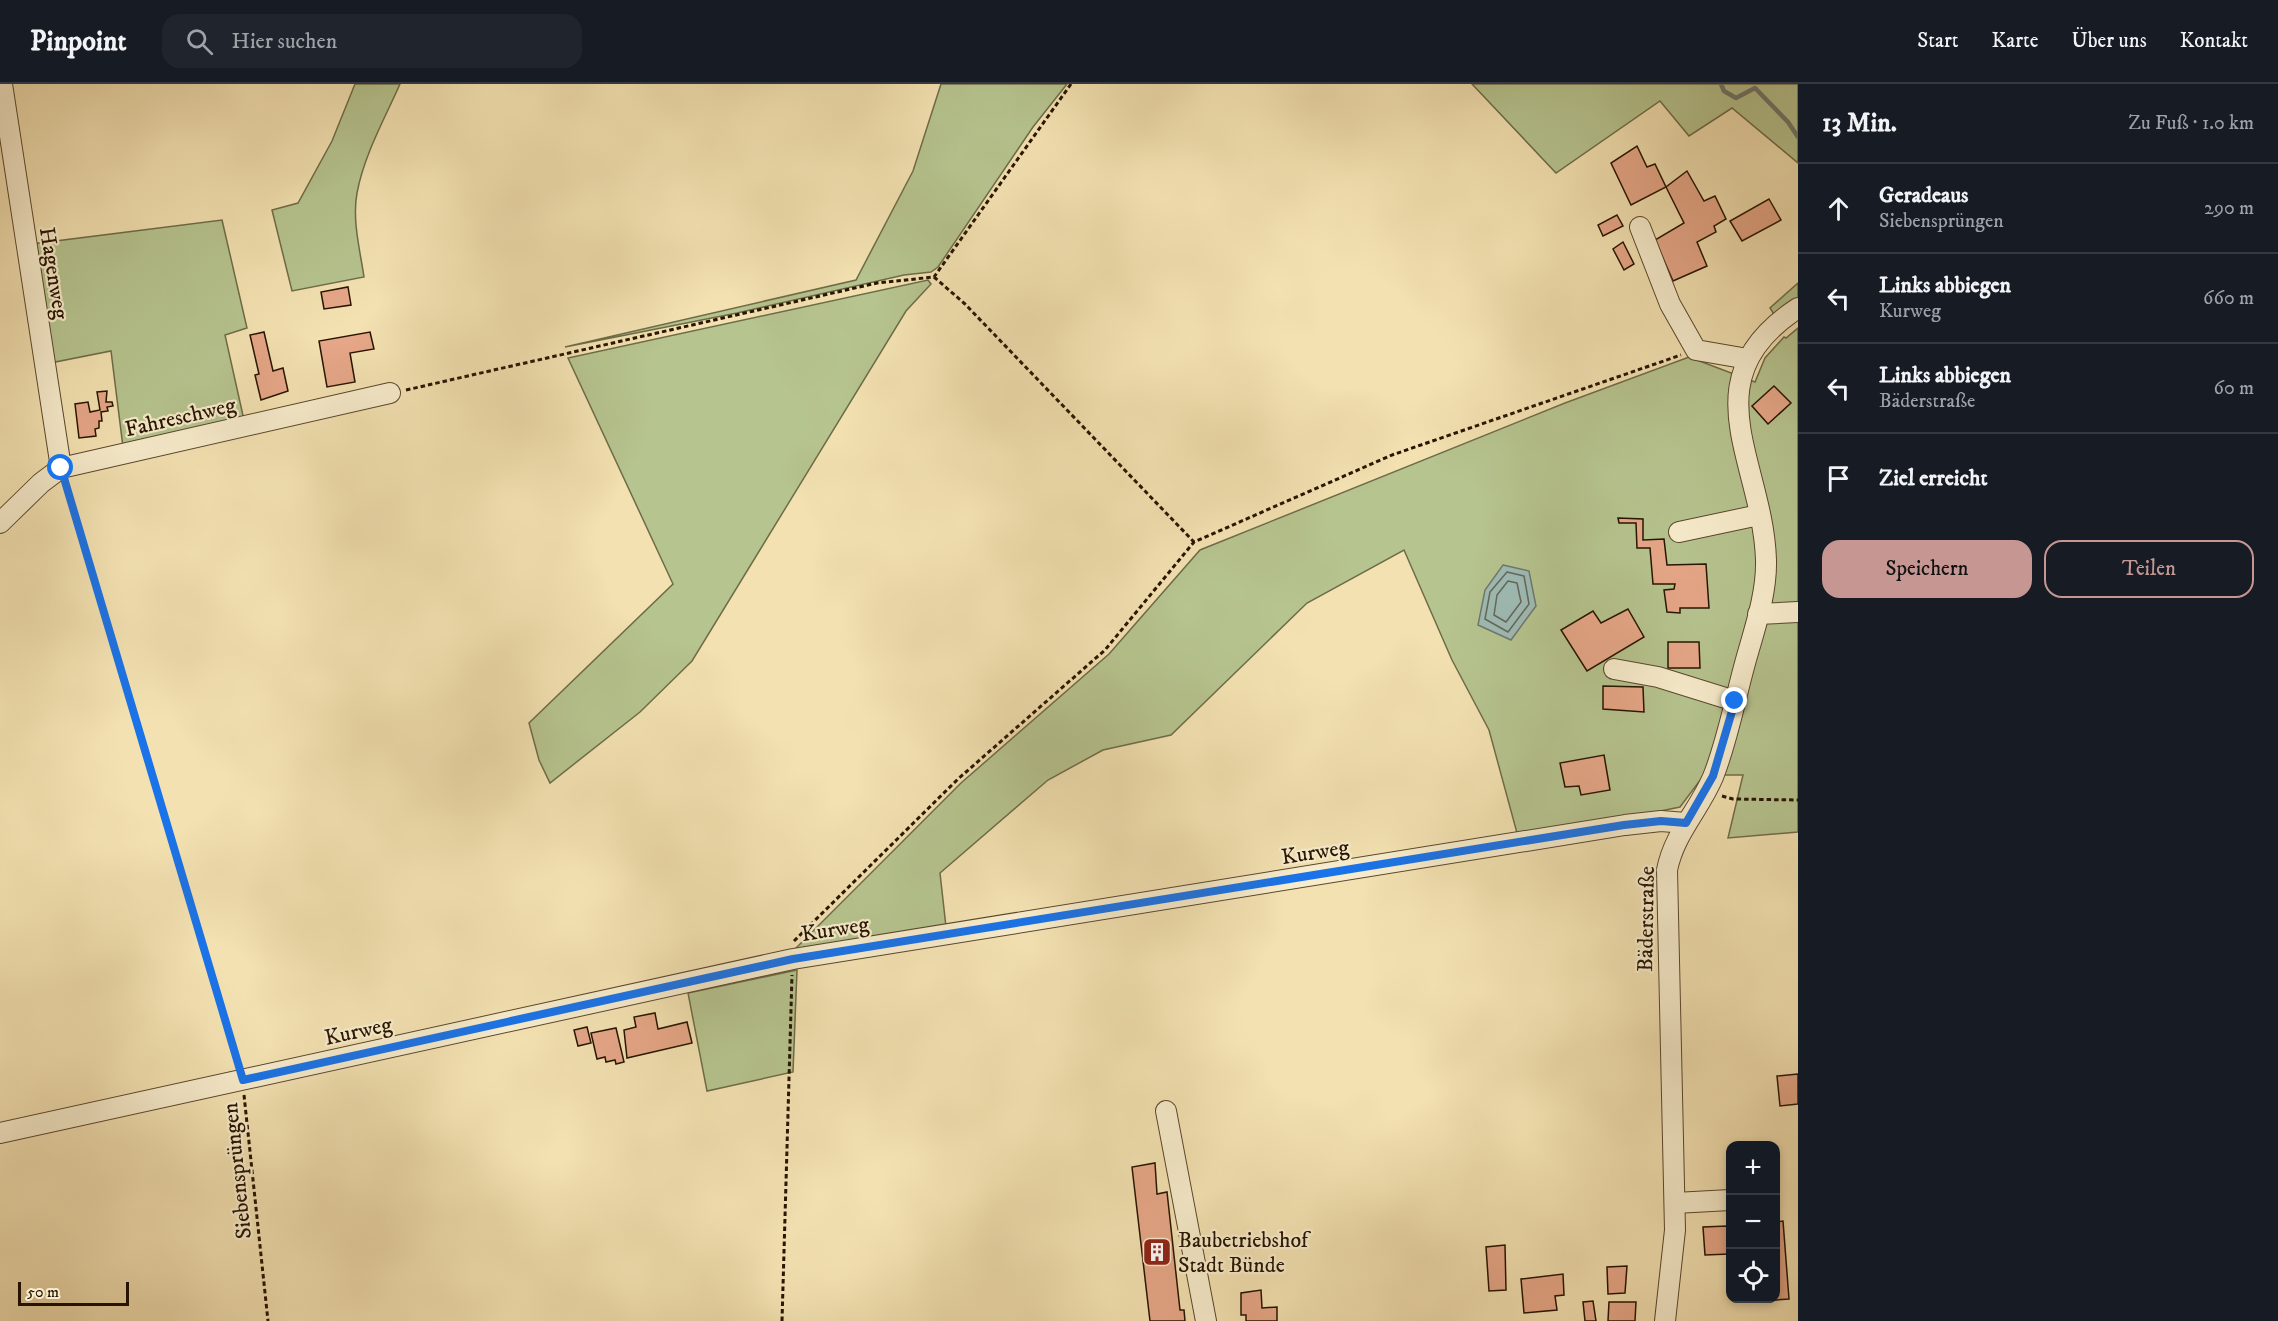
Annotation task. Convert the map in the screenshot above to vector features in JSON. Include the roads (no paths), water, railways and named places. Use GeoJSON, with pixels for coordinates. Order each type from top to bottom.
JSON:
{"type":"FeatureCollection","features":[{"type":"Feature","properties":{"kind":"street","name":"Hagenweg"},"geometry":{"type":"LineString","coordinates":[[2,84],[61,468]]}},
{"type":"Feature","properties":{"kind":"street"},"geometry":{"type":"LineString","coordinates":[[1640,226],[1670,304],[1696,350],[1748,359]]}},
{"type":"Feature","properties":{"kind":"street","name":"Bäderstraße"},"geometry":{"type":"LineString","coordinates":[[1665,1321],[1672,1270],[1675,1203],[1666,890],[1670,853],[1706,791],[1721,754],[1758,614],[1766,561],[1738,406],[1742,372],[1766,332],[1798,308]]}},
{"type":"Feature","properties":{"kind":"street","name":"Fahreschweg"},"geometry":{"type":"LineString","coordinates":[[0,523],[41,483],[61,468],[390,393]]}},
{"type":"Feature","properties":{"kind":"street"},"geometry":{"type":"LineString","coordinates":[[1679,532],[1759,515]]}},
{"type":"Feature","properties":{"kind":"street"},"geometry":{"type":"LineString","coordinates":[[1758,614],[1798,612]]}},
{"type":"Feature","properties":{"kind":"street"},"geometry":{"type":"LineString","coordinates":[[1614,669],[1658,677],[1735,701]]}},
{"type":"Feature","properties":{"kind":"street","name":"Kurweg"},"geometry":{"type":"LineString","coordinates":[[0,1133],[793,959],[1624,825],[1661,821],[1686,823]]}},
{"type":"Feature","properties":{"kind":"street"},"geometry":{"type":"LineString","coordinates":[[1166,1111],[1206,1321]]}},
{"type":"Feature","properties":{"kind":"street"},"geometry":{"type":"LineString","coordinates":[[1675,1203],[1726,1200]]}},
{"type":"Feature","properties":{"kind":"water"},"geometry":{"type":"Polygon","coordinates":[[[1503,565],[1529,571],[1536,606],[1511,640],[1478,625],[1485,590],[1503,565]]]}},
{"type":"Feature","properties":{"kind":"waterway"},"geometry":{"type":"LineString","coordinates":[[1721,84],[1724,91],[1736,98],[1755,88],[1788,122],[1798,137]]}},
{"type":"Feature","properties":{"kind":"place","name":"Baubetriebshof Stadt Bünde"},"geometry":{"type":"Point","coordinates":[1157,1252]}}]}
